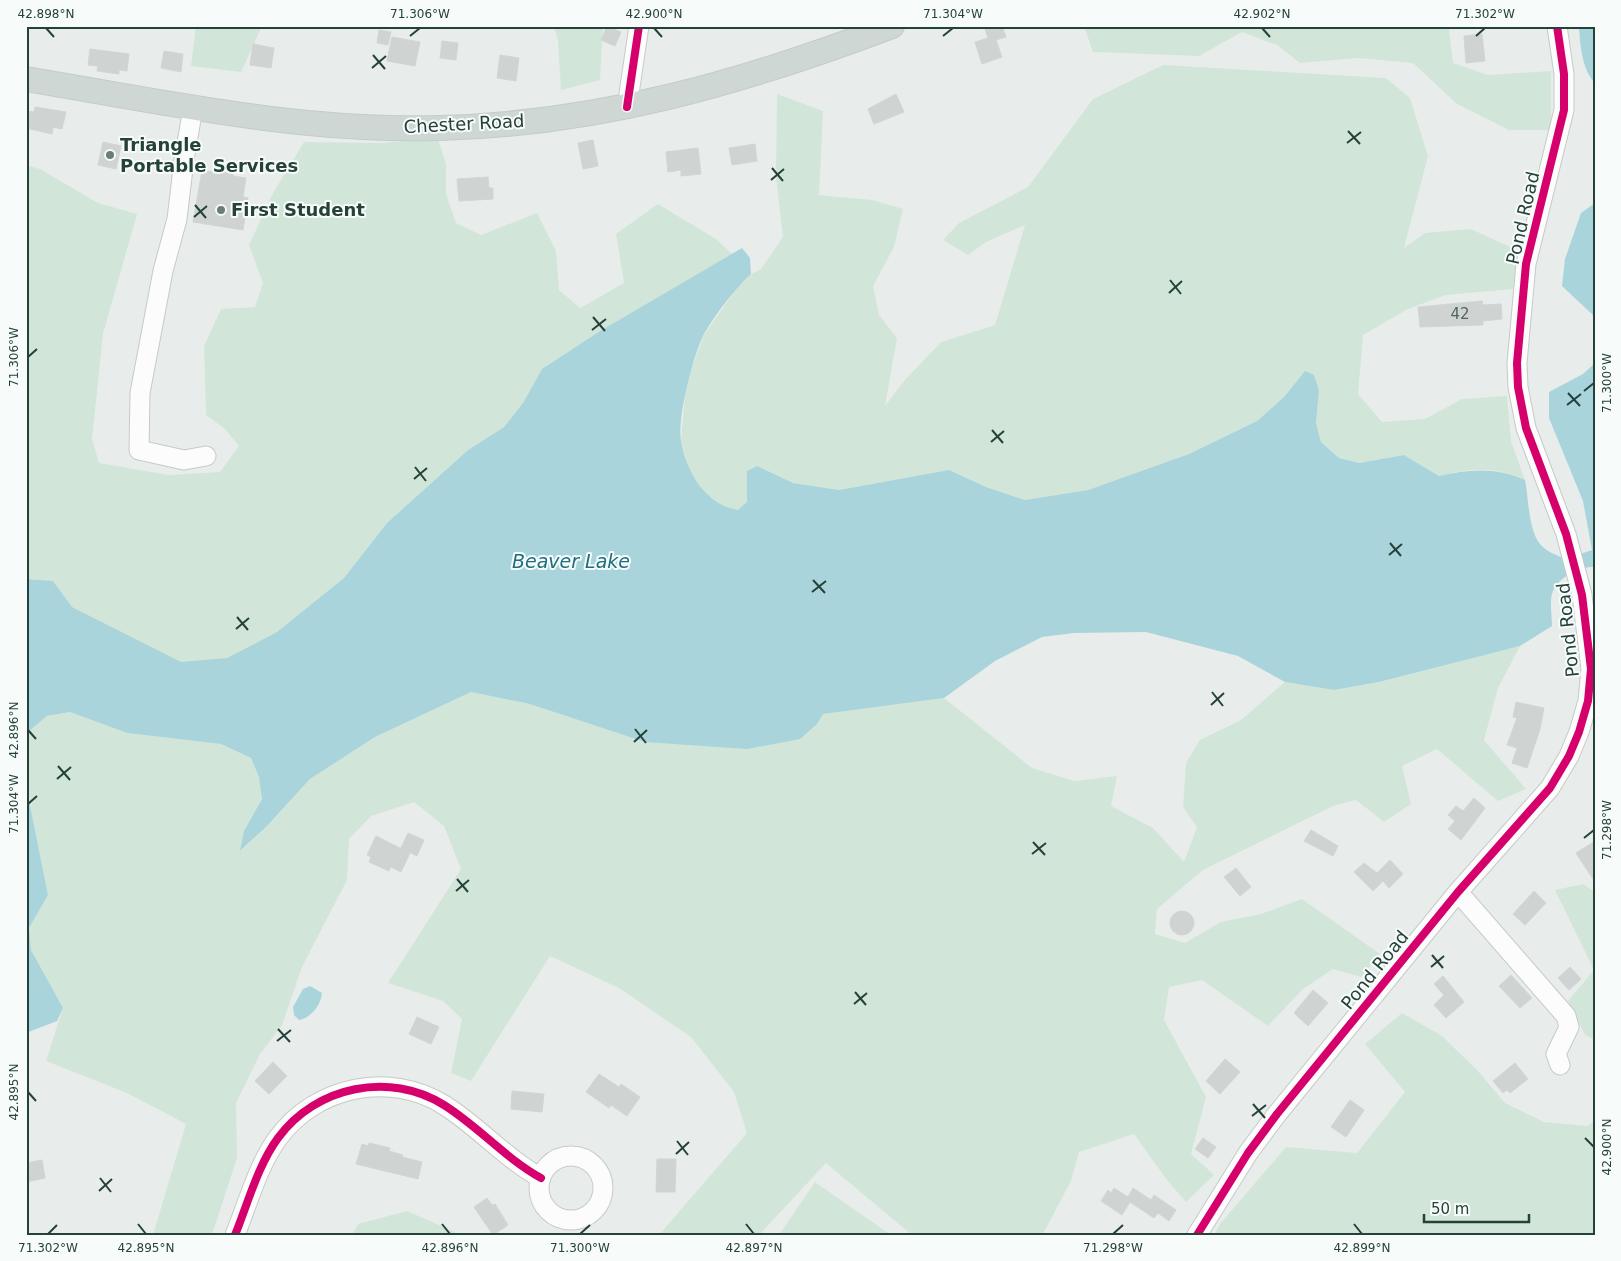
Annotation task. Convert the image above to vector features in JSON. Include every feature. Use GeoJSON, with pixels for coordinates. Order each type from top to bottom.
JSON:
{"type":"FeatureCollection","features":[{"type":"Feature","properties":{"kind":"main road","name":"Chester Road"},"geometry":{"type":"LineString","coordinates":[[26,79],[244,117],[317,124],[438,128],[502,125],[627,107],[756,74],[892,26]]}},
{"type":"Feature","properties":{"kind":"street"},"geometry":{"type":"LineString","coordinates":[[627,107],[639,26]]}},
{"type":"Feature","properties":{"kind":"street","name":"Pond Road"},"geometry":{"type":"LineString","coordinates":[[1197,1235],[1248,1153],[1458,892],[1539,801],[1569,756],[1588,701],[1592,654],[1582,595],[1566,534],[1526,428],[1518,387],[1517,363],[1526,264],[1564,110],[1564,74],[1557,26]]}},
{"type":"Feature","properties":{"kind":"street"},"geometry":{"type":"LineString","coordinates":[[194,108],[184,160],[177,219],[163,271],[140,393],[139,450],[184,460],[206,456]]}},
{"type":"Feature","properties":{"kind":"street"},"geometry":{"type":"LineString","coordinates":[[1458,892],[1566,1016],[1569,1027],[1556,1054],[1560,1065]]}},
{"type":"Feature","properties":{"kind":"street"},"geometry":{"type":"LineString","coordinates":[[235,1235],[266,1158],[278,1138],[307,1109],[324,1100],[362,1088],[393,1086],[418,1092],[432,1098],[446,1106],[512,1160],[541,1178]]}},
{"type":"Feature","properties":{"kind":"green space"},"geometry":{"type":"Polygon","coordinates":[[[196,26],[262,26],[241,72],[191,66],[196,26]]]}},
{"type":"Feature","properties":{"kind":"green space"},"geometry":{"type":"Polygon","coordinates":[[[554,26],[603,26],[600,80],[561,90],[558,41],[554,26]]]}},
{"type":"Feature","properties":{"kind":"green space"},"geometry":{"type":"Polygon","coordinates":[[[1084,26],[1458,26],[1449,30],[1453,63],[1488,75],[1551,71],[1551,130],[1509,130],[1457,104],[1413,63],[1358,58],[1300,63],[1277,45],[1242,32],[1199,56],[1093,52],[1084,26]]]}},
{"type":"Feature","properties":{"kind":"green space"},"geometry":{"type":"Polygon","coordinates":[[[1163,65],[1386,78],[1410,98],[1428,156],[1404,248],[1425,233],[1471,229],[1519,251],[1513,289],[1446,295],[1408,309],[1363,335],[1358,394],[1382,422],[1425,419],[1462,399],[1507,396],[1511,441],[1525,480],[1493,470],[1461,471],[1439,476],[1404,455],[1359,463],[1339,458],[1321,442],[1316,423],[1319,391],[1305,371],[1284,397],[1257,421],[1189,454],[1088,490],[1025,500],[986,487],[949,470],[839,490],[793,483],[757,466],[747,471],[747,502],[738,510],[725,507],[707,495],[690,473],[681,440],[686,383],[704,335],[736,289],[751,274],[761,269],[783,237],[776,176],[777,94],[823,111],[819,195],[872,200],[903,209],[894,247],[873,286],[879,315],[897,338],[885,406],[904,381],[941,342],[995,325],[1025,225],[986,242],[968,255],[943,240],[959,223],[1028,187],[1093,99],[1163,65]]]}},
{"type":"Feature","properties":{"kind":"green space"},"geometry":{"type":"Polygon","coordinates":[[[438,139],[446,164],[446,194],[456,223],[481,235],[537,213],[556,251],[559,290],[580,308],[624,283],[616,234],[658,204],[716,239],[732,254],[600,331],[542,369],[523,403],[504,427],[468,450],[387,523],[344,578],[277,632],[227,658],[181,663],[72,607],[53,581],[26,579],[26,165],[40,169],[98,203],[137,214],[103,334],[92,439],[99,463],[169,475],[220,472],[239,446],[225,429],[206,415],[204,346],[221,309],[255,307],[263,283],[249,245],[273,193],[304,142],[380,143],[438,139]]]}},
{"type":"Feature","properties":{"kind":"green space"},"geometry":{"type":"Polygon","coordinates":[[[1520,646],[1498,688],[1484,740],[1526,789],[1498,801],[1437,749],[1402,766],[1411,804],[1384,822],[1356,800],[1333,806],[1203,870],[1157,909],[1155,934],[1185,943],[1221,922],[1261,914],[1302,899],[1380,954],[1361,977],[1333,969],[1303,989],[1268,1026],[1202,980],[1169,987],[1164,1020],[1206,1097],[1191,1154],[1214,1175],[1186,1202],[1167,1180],[1134,1134],[1079,1152],[1071,1181],[1044,1232],[1036,1235],[912,1235],[826,1163],[759,1235],[659,1235],[747,1133],[734,1092],[691,1037],[619,988],[550,956],[471,1081],[451,1073],[462,1019],[443,1001],[388,983],[461,869],[444,826],[414,802],[371,816],[349,839],[347,880],[302,967],[282,1025],[260,1054],[236,1103],[237,1158],[212,1235],[153,1235],[186,1124],[127,1093],[46,1061],[63,1008],[31,950],[29,928],[48,895],[26,785],[28,732],[47,716],[70,712],[127,733],[221,744],[251,758],[259,779],[262,795],[246,829],[241,851],[310,779],[375,737],[471,692],[530,704],[817,724],[822,714],[944,698],[1032,768],[1074,781],[1117,776],[1111,806],[1153,828],[1184,862],[1197,827],[1183,807],[1186,763],[1200,740],[1241,720],[1285,682],[1334,690],[1379,682],[1520,646]]]}},
{"type":"Feature","properties":{"kind":"green space"},"geometry":{"type":"Polygon","coordinates":[[[1583,884],[1595,892],[1595,1040],[1585,1035],[1568,1001],[1594,970],[1555,890],[1583,884]]]}},
{"type":"Feature","properties":{"kind":"green space"},"geometry":{"type":"Polygon","coordinates":[[[1402,1013],[1442,1036],[1477,1070],[1505,1103],[1544,1122],[1588,1126],[1595,1120],[1595,1235],[1214,1235],[1220,1224],[1286,1147],[1357,1153],[1405,1092],[1365,1044],[1402,1013]]]}},
{"type":"Feature","properties":{"kind":"green space"},"geometry":{"type":"Polygon","coordinates":[[[815,1182],[891,1235],[779,1235],[815,1182]]]}},
{"type":"Feature","properties":{"kind":"green space"},"geometry":{"type":"Polygon","coordinates":[[[407,1211],[453,1231],[456,1235],[352,1235],[358,1224],[407,1211]]]}},
{"type":"Feature","properties":{"kind":"water"},"geometry":{"type":"Polygon","coordinates":[[[1579,26],[1595,26],[1595,83],[1584,64],[1579,26]]]}},
{"type":"Feature","properties":{"kind":"water"},"geometry":{"type":"Polygon","coordinates":[[[1595,203],[1595,317],[1562,286],[1565,259],[1581,213],[1595,203]]]}},
{"type":"Feature","properties":{"kind":"water","name":"Beaver Lake"},"geometry":{"type":"Polygon","coordinates":[[[742,248],[750,258],[751,274],[726,302],[704,334],[695,356],[687,387],[680,431],[684,453],[699,485],[707,494],[726,507],[738,510],[747,502],[747,471],[757,466],[793,483],[839,490],[949,470],[986,487],[1025,500],[1088,490],[1189,454],[1257,421],[1284,397],[1305,371],[1314,375],[1319,391],[1316,423],[1321,442],[1339,458],[1359,463],[1404,455],[1439,476],[1483,470],[1504,473],[1525,480],[1530,517],[1535,535],[1544,548],[1565,559],[1592,550],[1583,501],[1549,418],[1549,392],[1583,374],[1595,363],[1595,567],[1577,570],[1560,581],[1552,594],[1552,626],[1520,646],[1379,682],[1334,690],[1285,682],[1238,656],[1146,632],[1074,633],[1042,637],[995,661],[944,698],[823,714],[817,724],[800,739],[747,749],[645,742],[530,704],[471,692],[375,737],[310,779],[266,827],[240,851],[244,831],[262,799],[259,777],[251,758],[221,744],[127,733],[70,712],[47,716],[28,732],[26,740],[26,579],[53,581],[72,607],[181,662],[227,658],[277,632],[344,578],[387,523],[468,450],[504,427],[523,403],[542,369],[600,331],[742,248]]]}},
{"type":"Feature","properties":{"kind":"water"},"geometry":{"type":"Polygon","coordinates":[[[26,785],[48,895],[29,928],[31,950],[63,1008],[57,1021],[26,1033],[26,785]]]}},
{"type":"Feature","properties":{"kind":"water"},"geometry":{"type":"Polygon","coordinates":[[[310,986],[322,993],[321,998],[308,1017],[299,1020],[294,1015],[293,1007],[303,989],[310,986]]]}},
{"type":"Feature","properties":{"kind":"building"},"geometry":{"type":"Polygon","coordinates":[[[607,26],[621,32],[615,46],[601,40],[607,26]]]}},
{"type":"Feature","properties":{"kind":"building"},"geometry":{"type":"Polygon","coordinates":[[[984,26],[1002,26],[1006,37],[996,40],[1002,57],[982,64],[975,42],[988,38],[984,26]]]}},
{"type":"Feature","properties":{"kind":"building"},"geometry":{"type":"Polygon","coordinates":[[[379,30],[391,32],[388,45],[377,43],[379,30]]]}},
{"type":"Feature","properties":{"kind":"building"},"geometry":{"type":"Polygon","coordinates":[[[1482,34],[1485,61],[1466,63],[1464,36],[1482,34]]]}},
{"type":"Feature","properties":{"kind":"building"},"geometry":{"type":"Polygon","coordinates":[[[392,37],[420,42],[415,66],[387,61],[392,37]]]}},
{"type":"Feature","properties":{"kind":"building"},"geometry":{"type":"Polygon","coordinates":[[[442,41],[458,43],[456,60],[440,58],[442,41]]]}},
{"type":"Feature","properties":{"kind":"building"},"geometry":{"type":"Polygon","coordinates":[[[253,44],[274,48],[271,68],[250,65],[253,44]]]}},
{"type":"Feature","properties":{"kind":"building"},"geometry":{"type":"Polygon","coordinates":[[[90,49],[129,54],[127,71],[119,70],[119,74],[97,71],[98,66],[88,65],[90,49]]]}},
{"type":"Feature","properties":{"kind":"building"},"geometry":{"type":"Polygon","coordinates":[[[164,51],[183,54],[181,72],[161,68],[164,51]]]}},
{"type":"Feature","properties":{"kind":"building"},"geometry":{"type":"Polygon","coordinates":[[[500,55],[519,58],[516,81],[497,78],[500,55]]]}},
{"type":"Feature","properties":{"kind":"building"},"geometry":{"type":"Polygon","coordinates":[[[896,94],[904,112],[874,124],[868,109],[896,94]]]}},
{"type":"Feature","properties":{"kind":"building"},"geometry":{"type":"Polygon","coordinates":[[[35,107],[66,112],[62,129],[53,127],[52,134],[26,128],[26,111],[34,112],[35,107]]]}},
{"type":"Feature","properties":{"kind":"building"},"geometry":{"type":"Polygon","coordinates":[[[593,140],[598,166],[583,169],[578,143],[593,140]]]}},
{"type":"Feature","properties":{"kind":"building","name":"Triangle Portable Services"},"geometry":{"type":"Polygon","coordinates":[[[103,142],[121,146],[116,169],[98,165],[103,142]]]}},
{"type":"Feature","properties":{"kind":"building"},"geometry":{"type":"Polygon","coordinates":[[[755,144],[757,161],[732,165],[729,148],[755,144]]]}},
{"type":"Feature","properties":{"kind":"building"},"geometry":{"type":"Polygon","coordinates":[[[698,148],[701,174],[681,176],[681,170],[668,172],[666,152],[698,148]]]}},
{"type":"Feature","properties":{"kind":"building","name":"First Student"},"geometry":{"type":"Polygon","coordinates":[[[202,171],[233,173],[233,176],[246,178],[243,197],[248,198],[243,230],[193,222],[202,171]]]}},
{"type":"Feature","properties":{"kind":"building"},"geometry":{"type":"Polygon","coordinates":[[[488,177],[489,188],[493,188],[493,199],[459,201],[457,179],[488,177]]]}},
{"type":"Feature","properties":{"kind":"building"},"geometry":{"type":"Polygon","coordinates":[[[1482,301],[1483,305],[1501,304],[1502,319],[1483,321],[1483,325],[1420,327],[1418,307],[1482,301]]]}},
{"type":"Feature","properties":{"kind":"building"},"geometry":{"type":"Polygon","coordinates":[[[1516,702],[1544,708],[1540,729],[1527,768],[1512,763],[1517,748],[1507,745],[1517,718],[1513,717],[1516,702]]]}},
{"type":"Feature","properties":{"kind":"building"},"geometry":{"type":"Polygon","coordinates":[[[1474,798],[1485,808],[1461,840],[1448,829],[1455,821],[1448,815],[1456,806],[1463,811],[1474,798]]]}},
{"type":"Feature","properties":{"kind":"building"},"geometry":{"type":"Polygon","coordinates":[[[1311,830],[1338,846],[1333,856],[1304,841],[1311,830]]]}},
{"type":"Feature","properties":{"kind":"building"},"geometry":{"type":"Polygon","coordinates":[[[408,833],[424,840],[417,856],[401,848],[408,833]]]}},
{"type":"Feature","properties":{"kind":"building"},"geometry":{"type":"Polygon","coordinates":[[[376,836],[410,853],[401,872],[391,867],[389,871],[369,862],[371,857],[367,855],[376,836]]]}},
{"type":"Feature","properties":{"kind":"building"},"geometry":{"type":"Polygon","coordinates":[[[1595,841],[1595,882],[1576,853],[1595,841]]]}},
{"type":"Feature","properties":{"kind":"building"},"geometry":{"type":"Polygon","coordinates":[[[1390,860],[1403,874],[1389,888],[1383,881],[1373,891],[1354,872],[1364,863],[1377,873],[1390,860]]]}},
{"type":"Feature","properties":{"kind":"building"},"geometry":{"type":"Polygon","coordinates":[[[1236,868],[1251,887],[1240,896],[1224,877],[1236,868]]]}},
{"type":"Feature","properties":{"kind":"building"},"geometry":{"type":"Polygon","coordinates":[[[1534,891],[1546,903],[1525,925],[1513,914],[1534,891]]]}},
{"type":"Feature","properties":{"kind":"building"},"geometry":{"type":"Polygon","coordinates":[[[1182,911],[1191,914],[1194,923],[1191,932],[1182,935],[1173,932],[1170,923],[1173,914],[1182,911]]]}},
{"type":"Feature","properties":{"kind":"building"},"geometry":{"type":"Polygon","coordinates":[[[1570,967],[1581,979],[1569,990],[1558,978],[1570,967]]]}},
{"type":"Feature","properties":{"kind":"building"},"geometry":{"type":"Polygon","coordinates":[[[1511,975],[1532,998],[1520,1008],[1499,986],[1511,975]]]}},
{"type":"Feature","properties":{"kind":"building"},"geometry":{"type":"Polygon","coordinates":[[[1443,976],[1464,1002],[1446,1018],[1434,1005],[1444,995],[1434,984],[1443,976]]]}},
{"type":"Feature","properties":{"kind":"building"},"geometry":{"type":"Polygon","coordinates":[[[1313,990],[1328,1003],[1308,1026],[1294,1013],[1313,990]]]}},
{"type":"Feature","properties":{"kind":"building"},"geometry":{"type":"Polygon","coordinates":[[[417,1017],[439,1027],[431,1044],[409,1034],[417,1017]]]}},
{"type":"Feature","properties":{"kind":"building"},"geometry":{"type":"Polygon","coordinates":[[[1225,1059],[1240,1072],[1220,1094],[1206,1081],[1225,1059]]]}},
{"type":"Feature","properties":{"kind":"building"},"geometry":{"type":"Polygon","coordinates":[[[273,1062],[287,1076],[269,1094],[255,1081],[273,1062]]]}},
{"type":"Feature","properties":{"kind":"building"},"geometry":{"type":"Polygon","coordinates":[[[1515,1063],[1528,1079],[1510,1093],[1507,1090],[1503,1093],[1493,1081],[1515,1063]]]}},
{"type":"Feature","properties":{"kind":"building"},"geometry":{"type":"Polygon","coordinates":[[[599,1074],[619,1087],[621,1084],[640,1097],[627,1116],[611,1105],[609,1108],[586,1092],[599,1074]]]}},
{"type":"Feature","properties":{"kind":"building"},"geometry":{"type":"Polygon","coordinates":[[[512,1091],[544,1094],[542,1112],[511,1109],[512,1091]]]}},
{"type":"Feature","properties":{"kind":"building"},"geometry":{"type":"Polygon","coordinates":[[[1350,1100],[1364,1110],[1346,1137],[1331,1127],[1350,1100]]]}},
{"type":"Feature","properties":{"kind":"building"},"geometry":{"type":"Polygon","coordinates":[[[1203,1138],[1216,1147],[1208,1158],[1195,1149],[1203,1138]]]}},
{"type":"Feature","properties":{"kind":"building"},"geometry":{"type":"Polygon","coordinates":[[[369,1143],[390,1148],[389,1151],[403,1155],[402,1157],[422,1162],[418,1179],[356,1164],[362,1144],[368,1146],[369,1143]]]}},
{"type":"Feature","properties":{"kind":"building"},"geometry":{"type":"Polygon","coordinates":[[[657,1159],[676,1159],[675,1192],[656,1192],[657,1159]]]}},
{"type":"Feature","properties":{"kind":"building"},"geometry":{"type":"Polygon","coordinates":[[[42,1160],[45,1178],[26,1182],[26,1163],[42,1160]]]}},
{"type":"Feature","properties":{"kind":"building"},"geometry":{"type":"Polygon","coordinates":[[[1114,1188],[1128,1197],[1133,1188],[1151,1200],[1154,1195],[1176,1210],[1169,1221],[1158,1213],[1154,1218],[1130,1202],[1122,1215],[1101,1201],[1108,1190],[1111,1193],[1114,1188]]]}},
{"type":"Feature","properties":{"kind":"building"},"geometry":{"type":"Polygon","coordinates":[[[487,1198],[492,1205],[495,1204],[508,1225],[493,1235],[474,1207],[487,1198]]]}},
{"type":"Feature","properties":{"kind":"cycle path"},"geometry":{"type":"LineString","coordinates":[[627,107],[639,26]]}},
{"type":"Feature","properties":{"kind":"cycle path"},"geometry":{"type":"LineString","coordinates":[[1197,1235],[1248,1153],[1277,1114],[1458,892],[1550,788],[1569,756],[1579,732],[1588,701],[1591,669],[1582,595],[1566,534],[1526,428],[1518,387],[1517,363],[1526,264],[1564,110],[1564,74],[1557,26]]}},
{"type":"Feature","properties":{"kind":"cycle path"},"geometry":{"type":"LineString","coordinates":[[235,1235],[259,1172],[278,1138],[294,1120],[312,1106],[333,1096],[355,1089],[401,1088],[423,1095],[444,1105],[541,1178]]}},
{"type":"Feature","properties":{"kind":"place","name":"Triangle Portable Services"},"geometry":{"type":"Point","coordinates":[110,155]}},
{"type":"Feature","properties":{"kind":"place","name":"First Student"},"geometry":{"type":"Point","coordinates":[221,210]}}]}
